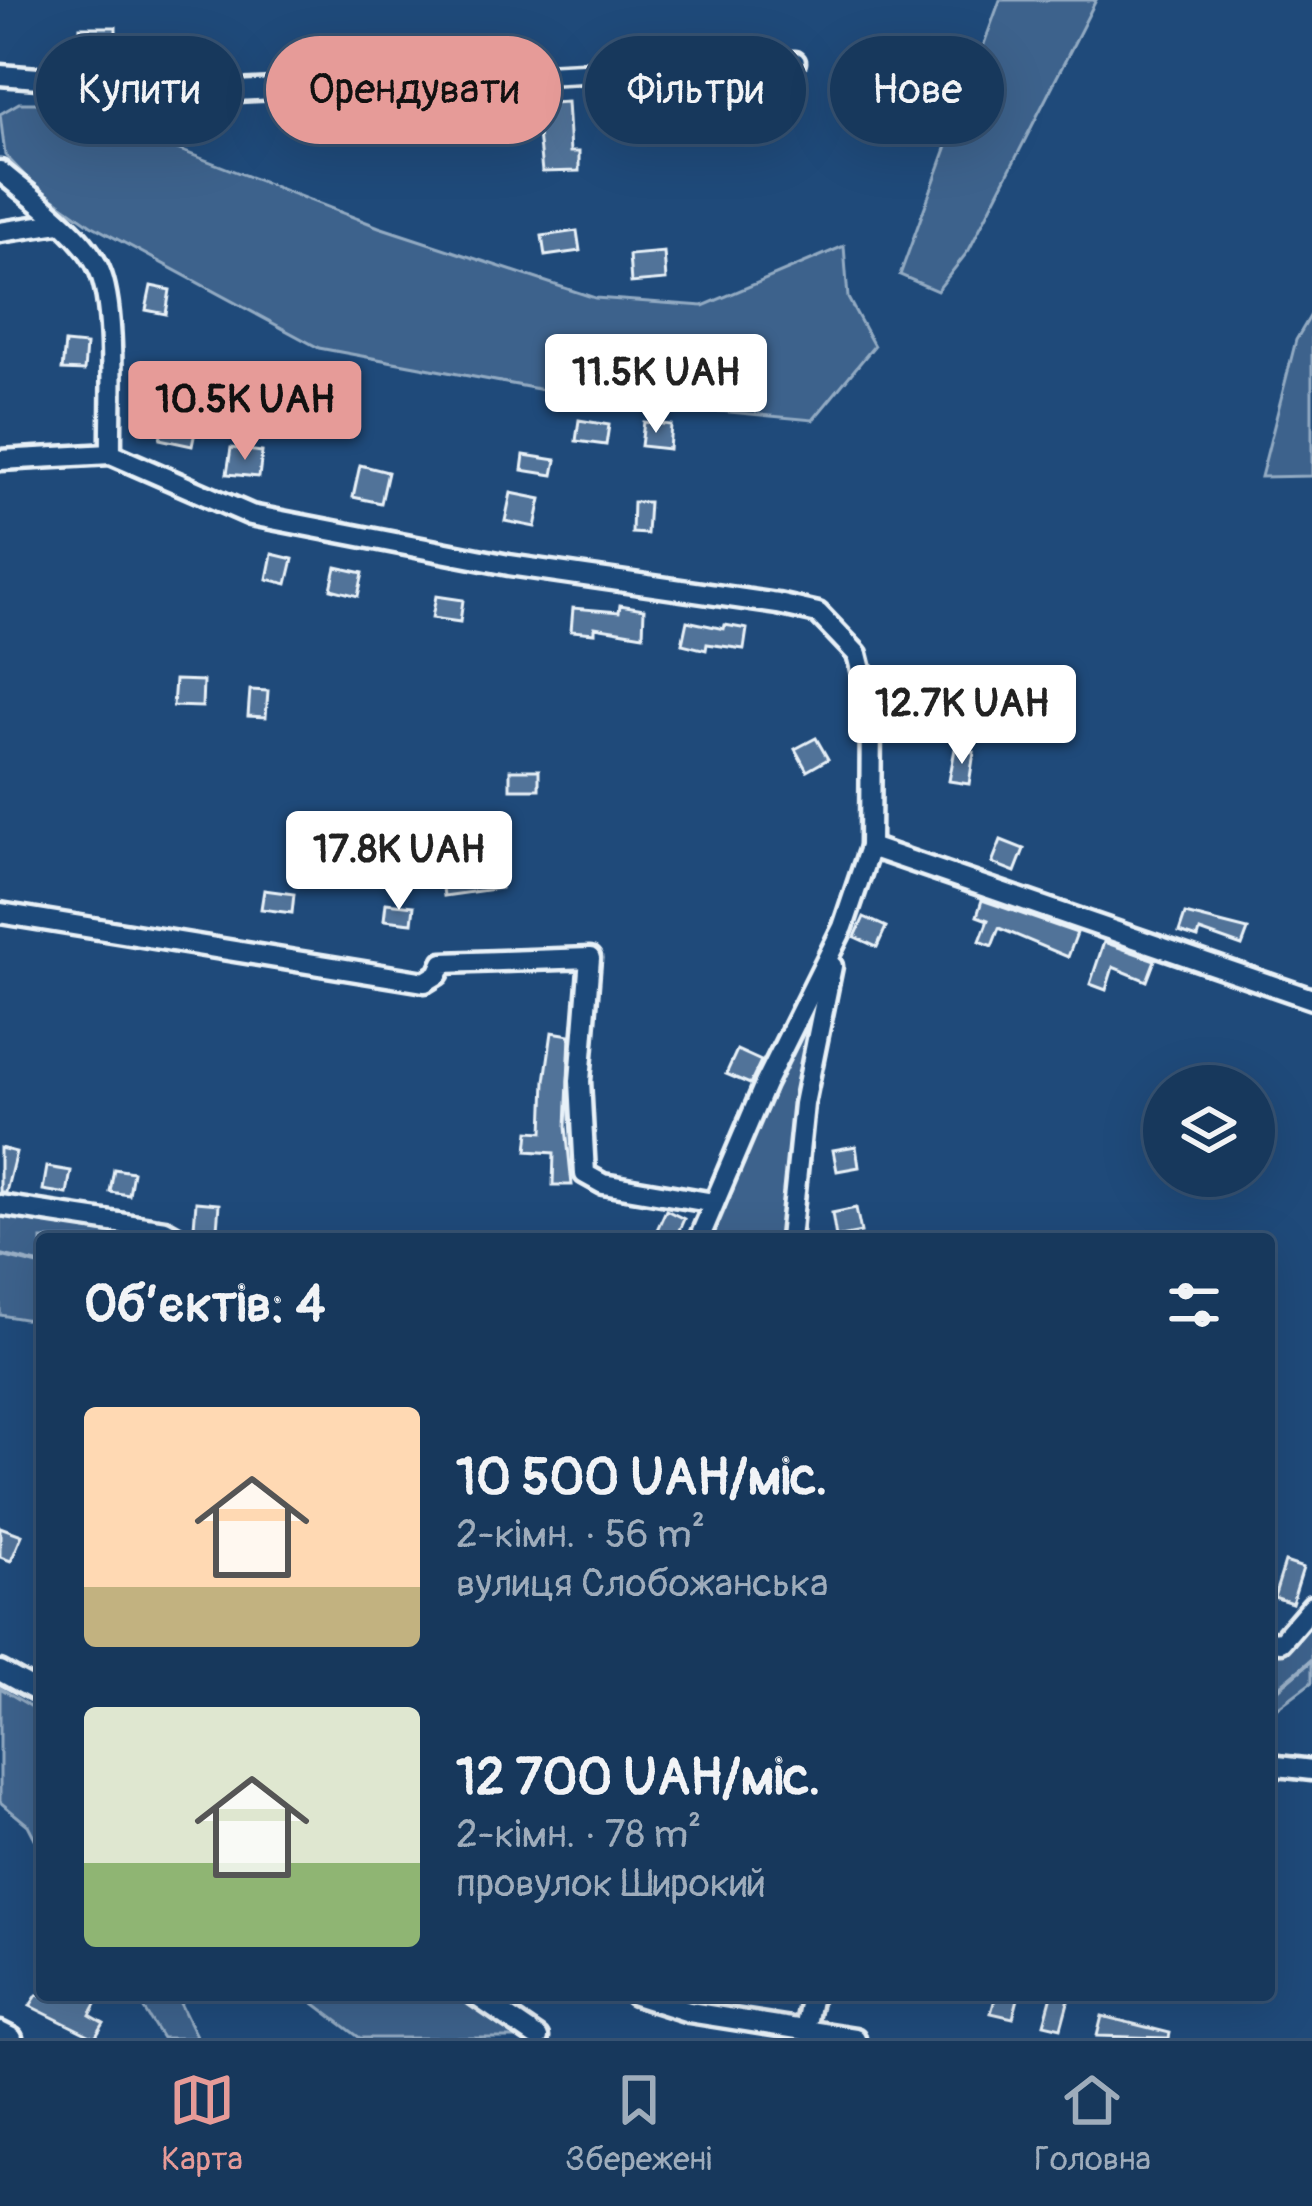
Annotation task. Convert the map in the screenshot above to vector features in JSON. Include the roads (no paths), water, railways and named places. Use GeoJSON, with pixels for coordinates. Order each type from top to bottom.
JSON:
{"type":"FeatureCollection","features":[{"type":"Feature","properties":{"kind":"street"},"geometry":{"type":"LineString","coordinates":[[0,75],[217,92],[585,73]]}},
{"type":"Feature","properties":{"kind":"street"},"geometry":{"type":"LineString","coordinates":[[0,170],[59,223],[98,267],[107,301],[111,454]]}},
{"type":"Feature","properties":{"kind":"street"},"geometry":{"type":"LineString","coordinates":[[0,232],[59,223]]}},
{"type":"Feature","properties":{"kind":"street"},"geometry":{"type":"LineString","coordinates":[[0,460],[111,454],[251,515],[508,566],[818,613],[857,654],[872,710],[870,847],[839,936],[765,1084],[702,1233]]}},
{"type":"Feature","properties":{"kind":"street"},"geometry":{"type":"LineString","coordinates":[[870,847],[1312,999]]}},
{"type":"Feature","properties":{"kind":"street"},"geometry":{"type":"LineString","coordinates":[[0,913],[425,982],[438,974],[443,962],[590,958],[580,1081],[585,1174],[602,1184],[714,1203]]}},
{"type":"Feature","properties":{"kind":"street"},"geometry":{"type":"LineString","coordinates":[[791,1233],[804,1104],[839,936]]}},
{"type":"Feature","properties":{"kind":"street"},"geometry":{"type":"LineString","coordinates":[[0,1205],[170,1233]]}},
{"type":"Feature","properties":{"kind":"street"},"geometry":{"type":"LineString","coordinates":[[1275,1642],[1281,1642],[1312,1606]]}},
{"type":"Feature","properties":{"kind":"street"},"geometry":{"type":"LineString","coordinates":[[0,1671],[36,1691]]}},
{"type":"Feature","properties":{"kind":"street"},"geometry":{"type":"LineString","coordinates":[[1275,1767],[1312,1770]]}},
{"type":"Feature","properties":{"kind":"street"},"geometry":{"type":"LineString","coordinates":[[484,2001],[538,2038]]}},
{"type":"Feature","properties":{"kind":"street"},"geometry":{"type":"LineString","coordinates":[[654,2001],[689,2012],[855,2038]]}},
{"type":"Feature","properties":{"kind":"street"},"geometry":{"type":"LineString","coordinates":[[805,2029],[811,2001]]}},
{"type":"Feature","properties":{"kind":"street"},"geometry":{"type":"LineString","coordinates":[[0,2032],[12,2038]]}},
{"type":"Feature","properties":{"kind":"waterway"},"geometry":{"type":"LineString","coordinates":[[0,1255],[36,1264]]}},
{"type":"Feature","properties":{"kind":"waterway"},"geometry":{"type":"LineString","coordinates":[[1275,1691],[1312,1660]]}}]}
